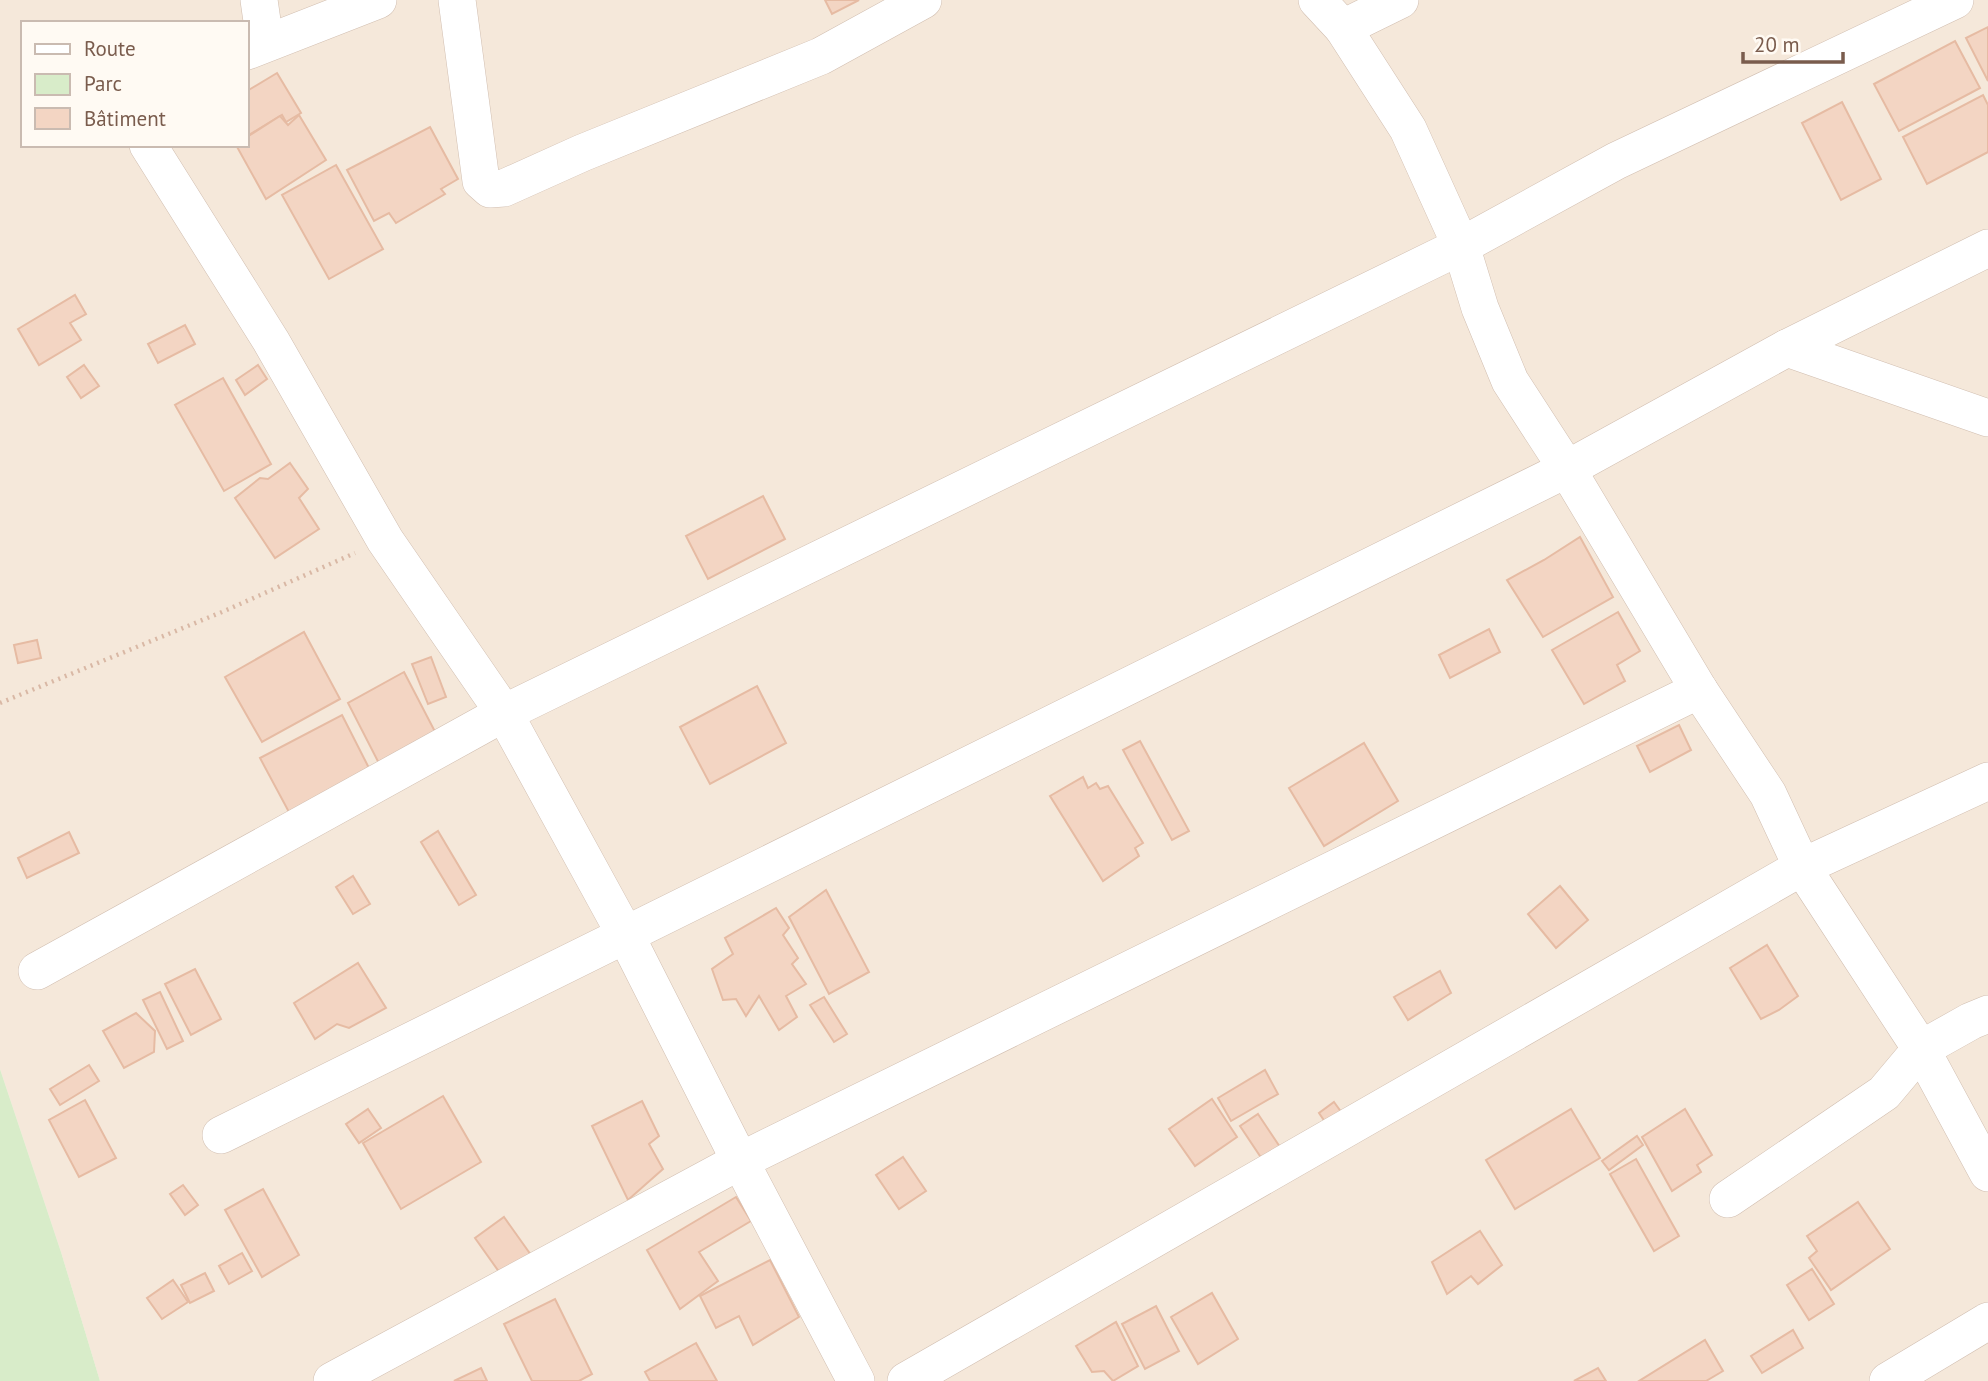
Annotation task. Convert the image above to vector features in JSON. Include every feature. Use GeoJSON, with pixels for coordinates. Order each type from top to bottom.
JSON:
{"type":"FeatureCollection","features":[{"type":"Feature","properties":{"kind":"street"},"geometry":{"type":"LineString","coordinates":[[259,0],[256,46],[378,0]]}},
{"type":"Feature","properties":{"kind":"street"},"geometry":{"type":"LineString","coordinates":[[457,0],[481,181],[491,189],[504,188],[582,153],[821,56],[923,0]]}},
{"type":"Feature","properties":{"kind":"street"},"geometry":{"type":"LineString","coordinates":[[1317,0],[1343,28],[1408,129],[1461,246],[1480,308],[1510,381],[1567,469],[1699,690],[1768,794],[1802,867],[1921,1049],[1988,1173]]}},
{"type":"Feature","properties":{"kind":"street"},"geometry":{"type":"LineString","coordinates":[[1343,28],[1400,0]]}},
{"type":"Feature","properties":{"kind":"street"},"geometry":{"type":"LineString","coordinates":[[37,971],[504,713],[1461,246],[1616,161],[1955,0]]}},
{"type":"Feature","properties":{"kind":"street"},"geometry":{"type":"LineString","coordinates":[[149,147],[271,341],[385,540],[504,713],[625,934],[856,1381]]}},
{"type":"Feature","properties":{"kind":"street"},"geometry":{"type":"LineString","coordinates":[[221,1135],[1567,469],[1787,348],[1988,248]]}},
{"type":"Feature","properties":{"kind":"street"},"geometry":{"type":"LineString","coordinates":[[1787,348],[1988,418]]}},
{"type":"Feature","properties":{"kind":"street"},"geometry":{"type":"LineString","coordinates":[[332,1381],[740,1161],[1699,690]]}},
{"type":"Feature","properties":{"kind":"street"},"geometry":{"type":"LineString","coordinates":[[906,1381],[1802,867],[1988,781]]}},
{"type":"Feature","properties":{"kind":"street"},"geometry":{"type":"LineString","coordinates":[[1728,1199],[1884,1093],[1921,1049],[1988,1014]]}},
{"type":"Feature","properties":{"kind":"street"},"geometry":{"type":"LineString","coordinates":[[1888,1381],[1988,1321]]}},
{"type":"Feature","properties":{"kind":"path"},"geometry":{"type":"LineString","coordinates":[[0,703],[385,540]]}},
{"type":"Feature","properties":{"kind":"shaded area"},"geometry":{"type":"Polygon","coordinates":[[[0,0],[1988,0],[1988,1381],[100,1381],[61,1252],[0,1069],[0,0]]]}},
{"type":"Feature","properties":{"kind":"green space"},"geometry":{"type":"Polygon","coordinates":[[[0,1069],[61,1252],[100,1381],[0,1381],[0,1069]]]}},
{"type":"Feature","properties":{"kind":"building"},"geometry":{"type":"Polygon","coordinates":[[[825,0],[859,0],[832,14],[825,0]]]}},
{"type":"Feature","properties":{"kind":"building"},"geometry":{"type":"Polygon","coordinates":[[[1988,27],[1988,81],[1966,38],[1988,27]]]}},
{"type":"Feature","properties":{"kind":"building"},"geometry":{"type":"Polygon","coordinates":[[[1955,41],[1980,88],[1899,131],[1874,84],[1955,41]]]}},
{"type":"Feature","properties":{"kind":"building"},"geometry":{"type":"Polygon","coordinates":[[[277,73],[301,113],[286,122],[282,115],[248,135],[248,90],[277,73]]]}},
{"type":"Feature","properties":{"kind":"building"},"geometry":{"type":"Polygon","coordinates":[[[1983,95],[1988,105],[1988,152],[1927,184],[1903,137],[1983,95]]]}},
{"type":"Feature","properties":{"kind":"building"},"geometry":{"type":"Polygon","coordinates":[[[1842,102],[1881,179],[1841,200],[1802,123],[1842,102]]]}},
{"type":"Feature","properties":{"kind":"building"},"geometry":{"type":"Polygon","coordinates":[[[299,115],[326,160],[266,199],[237,147],[248,147],[248,136],[280,116],[288,125],[299,115]]]}},
{"type":"Feature","properties":{"kind":"building"},"geometry":{"type":"Polygon","coordinates":[[[430,127],[458,179],[441,189],[445,194],[396,223],[389,213],[374,221],[347,170],[430,127]]]}},
{"type":"Feature","properties":{"kind":"building"},"geometry":{"type":"Polygon","coordinates":[[[336,165],[383,249],[329,279],[282,195],[336,165]]]}},
{"type":"Feature","properties":{"kind":"building"},"geometry":{"type":"Polygon","coordinates":[[[75,295],[86,314],[70,323],[81,340],[39,365],[18,329],[75,295]]]}},
{"type":"Feature","properties":{"kind":"building"},"geometry":{"type":"Polygon","coordinates":[[[185,325],[195,344],[158,363],[148,344],[185,325]]]}},
{"type":"Feature","properties":{"kind":"building"},"geometry":{"type":"Polygon","coordinates":[[[84,365],[99,386],[81,398],[67,377],[84,365]]]}},
{"type":"Feature","properties":{"kind":"building"},"geometry":{"type":"Polygon","coordinates":[[[258,365],[267,379],[245,395],[236,380],[258,365]]]}},
{"type":"Feature","properties":{"kind":"building"},"geometry":{"type":"Polygon","coordinates":[[[223,378],[271,464],[224,491],[175,405],[223,378]]]}},
{"type":"Feature","properties":{"kind":"building"},"geometry":{"type":"Polygon","coordinates":[[[290,463],[308,489],[299,498],[319,529],[275,558],[235,498],[260,478],[268,479],[290,463]]]}},
{"type":"Feature","properties":{"kind":"building"},"geometry":{"type":"Polygon","coordinates":[[[763,496],[785,539],[708,579],[686,536],[763,496]]]}},
{"type":"Feature","properties":{"kind":"building"},"geometry":{"type":"Polygon","coordinates":[[[1580,537],[1613,597],[1543,637],[1507,580],[1580,537]]]}},
{"type":"Feature","properties":{"kind":"building"},"geometry":{"type":"Polygon","coordinates":[[[1618,612],[1640,651],[1617,665],[1625,681],[1584,704],[1552,650],[1618,612]]]}},
{"type":"Feature","properties":{"kind":"building"},"geometry":{"type":"Polygon","coordinates":[[[1489,629],[1500,652],[1450,678],[1439,655],[1489,629]]]}},
{"type":"Feature","properties":{"kind":"building"},"geometry":{"type":"Polygon","coordinates":[[[304,632],[340,699],[262,742],[225,677],[304,632]]]}},
{"type":"Feature","properties":{"kind":"building"},"geometry":{"type":"Polygon","coordinates":[[[37,640],[41,658],[18,663],[14,645],[37,640]]]}},
{"type":"Feature","properties":{"kind":"building"},"geometry":{"type":"Polygon","coordinates":[[[431,657],[446,697],[428,704],[412,664],[431,657]]]}},
{"type":"Feature","properties":{"kind":"building"},"geometry":{"type":"Polygon","coordinates":[[[404,672],[443,747],[386,777],[348,703],[404,672]]]}},
{"type":"Feature","properties":{"kind":"building"},"geometry":{"type":"Polygon","coordinates":[[[757,686],[786,743],[710,784],[680,727],[757,686]]]}},
{"type":"Feature","properties":{"kind":"building"},"geometry":{"type":"Polygon","coordinates":[[[342,715],[371,772],[290,814],[260,758],[342,715]]]}},
{"type":"Feature","properties":{"kind":"building"},"geometry":{"type":"Polygon","coordinates":[[[1679,725],[1691,750],[1650,772],[1637,746],[1679,725]]]}},
{"type":"Feature","properties":{"kind":"building"},"geometry":{"type":"Polygon","coordinates":[[[1140,741],[1189,831],[1172,840],[1123,750],[1140,741]]]}},
{"type":"Feature","properties":{"kind":"building"},"geometry":{"type":"Polygon","coordinates":[[[1364,743],[1398,801],[1324,846],[1289,788],[1364,743]]]}},
{"type":"Feature","properties":{"kind":"building"},"geometry":{"type":"Polygon","coordinates":[[[1083,777],[1088,788],[1096,783],[1100,789],[1108,786],[1143,843],[1135,848],[1139,856],[1103,881],[1050,796],[1083,777]]]}},
{"type":"Feature","properties":{"kind":"building"},"geometry":{"type":"Polygon","coordinates":[[[438,831],[476,895],[459,905],[421,842],[438,831]]]}},
{"type":"Feature","properties":{"kind":"building"},"geometry":{"type":"Polygon","coordinates":[[[69,832],[79,853],[27,878],[18,858],[69,832]]]}},
{"type":"Feature","properties":{"kind":"building"},"geometry":{"type":"Polygon","coordinates":[[[353,876],[370,904],[353,914],[336,887],[353,876]]]}},
{"type":"Feature","properties":{"kind":"building"},"geometry":{"type":"Polygon","coordinates":[[[1560,886],[1588,920],[1556,948],[1528,914],[1560,886]]]}},
{"type":"Feature","properties":{"kind":"building"},"geometry":{"type":"Polygon","coordinates":[[[826,890],[869,972],[829,994],[789,917],[826,890]]]}},
{"type":"Feature","properties":{"kind":"building"},"geometry":{"type":"Polygon","coordinates":[[[776,908],[789,928],[783,935],[798,958],[792,964],[806,984],[786,996],[797,1017],[779,1030],[759,996],[746,1016],[736,999],[723,1000],[712,969],[733,954],[725,938],[776,908]]]}},
{"type":"Feature","properties":{"kind":"building"},"geometry":{"type":"Polygon","coordinates":[[[1767,945],[1798,996],[1761,1019],[1730,968],[1767,945]]]}},
{"type":"Feature","properties":{"kind":"building"},"geometry":{"type":"Polygon","coordinates":[[[358,963],[386,1008],[349,1028],[337,1024],[315,1039],[294,1003],[358,963]]]}},
{"type":"Feature","properties":{"kind":"building"},"geometry":{"type":"Polygon","coordinates":[[[195,969],[221,1019],[191,1035],[165,984],[195,969]]]}},
{"type":"Feature","properties":{"kind":"building"},"geometry":{"type":"Polygon","coordinates":[[[1440,971],[1451,993],[1408,1020],[1394,997],[1440,971]]]}},
{"type":"Feature","properties":{"kind":"building"},"geometry":{"type":"Polygon","coordinates":[[[160,992],[183,1041],[167,1049],[143,1000],[160,992]]]}},
{"type":"Feature","properties":{"kind":"building"},"geometry":{"type":"Polygon","coordinates":[[[824,997],[847,1034],[834,1042],[810,1005],[824,997]]]}},
{"type":"Feature","properties":{"kind":"building"},"geometry":{"type":"Polygon","coordinates":[[[136,1013],[155,1031],[154,1052],[124,1068],[103,1031],[136,1013]]]}},
{"type":"Feature","properties":{"kind":"building"},"geometry":{"type":"Polygon","coordinates":[[[89,1065],[99,1081],[60,1105],[50,1089],[89,1065]]]}},
{"type":"Feature","properties":{"kind":"building"},"geometry":{"type":"Polygon","coordinates":[[[1265,1070],[1278,1094],[1231,1121],[1218,1098],[1265,1070]]]}},
{"type":"Feature","properties":{"kind":"building"},"geometry":{"type":"Polygon","coordinates":[[[443,1096],[481,1162],[401,1209],[363,1143],[443,1096]]]}},
{"type":"Feature","properties":{"kind":"building"},"geometry":{"type":"Polygon","coordinates":[[[1212,1099],[1237,1137],[1195,1166],[1169,1129],[1212,1099]]]}},
{"type":"Feature","properties":{"kind":"building"},"geometry":{"type":"Polygon","coordinates":[[[85,1100],[116,1158],[79,1177],[49,1120],[85,1100]]]}},
{"type":"Feature","properties":{"kind":"building"},"geometry":{"type":"Polygon","coordinates":[[[642,1101],[659,1136],[649,1144],[663,1169],[628,1200],[592,1126],[642,1101]]]}},
{"type":"Feature","properties":{"kind":"building"},"geometry":{"type":"Polygon","coordinates":[[[1334,1102],[1352,1127],[1336,1138],[1319,1113],[1334,1102]]]}},
{"type":"Feature","properties":{"kind":"building"},"geometry":{"type":"Polygon","coordinates":[[[368,1109],[381,1128],[359,1143],[346,1124],[368,1109]]]}},
{"type":"Feature","properties":{"kind":"building"},"geometry":{"type":"Polygon","coordinates":[[[1571,1109],[1600,1158],[1515,1209],[1486,1160],[1571,1109]]]}},
{"type":"Feature","properties":{"kind":"building"},"geometry":{"type":"Polygon","coordinates":[[[1685,1109],[1712,1155],[1697,1165],[1701,1172],[1672,1191],[1642,1137],[1685,1109]]]}},
{"type":"Feature","properties":{"kind":"building"},"geometry":{"type":"Polygon","coordinates":[[[1258,1114],[1286,1156],[1268,1168],[1240,1126],[1258,1114]]]}},
{"type":"Feature","properties":{"kind":"building"},"geometry":{"type":"Polygon","coordinates":[[[1637,1136],[1643,1145],[1609,1170],[1602,1161],[1637,1136]]]}},
{"type":"Feature","properties":{"kind":"building"},"geometry":{"type":"Polygon","coordinates":[[[903,1157],[926,1191],[899,1209],[876,1175],[903,1157]]]}},
{"type":"Feature","properties":{"kind":"building"},"geometry":{"type":"Polygon","coordinates":[[[1636,1159],[1679,1236],[1654,1251],[1610,1174],[1636,1159]]]}},
{"type":"Feature","properties":{"kind":"building"},"geometry":{"type":"Polygon","coordinates":[[[183,1185],[198,1205],[185,1215],[170,1194],[183,1185]]]}},
{"type":"Feature","properties":{"kind":"building"},"geometry":{"type":"Polygon","coordinates":[[[263,1189],[299,1255],[262,1277],[225,1210],[263,1189]]]}},
{"type":"Feature","properties":{"kind":"building"},"geometry":{"type":"Polygon","coordinates":[[[736,1197],[751,1221],[699,1252],[718,1281],[680,1309],[647,1250],[736,1197]]]}},
{"type":"Feature","properties":{"kind":"building"},"geometry":{"type":"Polygon","coordinates":[[[1858,1202],[1890,1249],[1831,1290],[1809,1258],[1817,1251],[1807,1236],[1858,1202]]]}},
{"type":"Feature","properties":{"kind":"building"},"geometry":{"type":"Polygon","coordinates":[[[504,1217],[531,1255],[502,1276],[475,1238],[504,1217]]]}},
{"type":"Feature","properties":{"kind":"building"},"geometry":{"type":"Polygon","coordinates":[[[1480,1231],[1502,1265],[1478,1284],[1471,1276],[1447,1294],[1432,1262],[1480,1231]]]}},
{"type":"Feature","properties":{"kind":"building"},"geometry":{"type":"Polygon","coordinates":[[[242,1253],[252,1271],[229,1284],[219,1266],[242,1253]]]}},
{"type":"Feature","properties":{"kind":"building"},"geometry":{"type":"Polygon","coordinates":[[[770,1260],[799,1317],[753,1345],[739,1316],[716,1328],[700,1296],[770,1260]]]}},
{"type":"Feature","properties":{"kind":"building"},"geometry":{"type":"Polygon","coordinates":[[[1812,1269],[1834,1304],[1809,1320],[1787,1285],[1812,1269]]]}},
{"type":"Feature","properties":{"kind":"building"},"geometry":{"type":"Polygon","coordinates":[[[205,1273],[214,1291],[190,1303],[181,1285],[205,1273]]]}},
{"type":"Feature","properties":{"kind":"building"},"geometry":{"type":"Polygon","coordinates":[[[173,1280],[188,1302],[162,1319],[147,1298],[173,1280]]]}},
{"type":"Feature","properties":{"kind":"building"},"geometry":{"type":"Polygon","coordinates":[[[1212,1293],[1238,1339],[1198,1364],[1171,1317],[1212,1293]]]}},
{"type":"Feature","properties":{"kind":"building"},"geometry":{"type":"Polygon","coordinates":[[[555,1299],[592,1374],[579,1381],[532,1381],[504,1324],[555,1299]]]}},
{"type":"Feature","properties":{"kind":"building"},"geometry":{"type":"Polygon","coordinates":[[[1156,1306],[1179,1351],[1145,1369],[1122,1324],[1156,1306]]]}},
{"type":"Feature","properties":{"kind":"building"},"geometry":{"type":"Polygon","coordinates":[[[1116,1322],[1138,1366],[1113,1381],[1104,1371],[1092,1372],[1076,1346],[1116,1322]]]}},
{"type":"Feature","properties":{"kind":"building"},"geometry":{"type":"Polygon","coordinates":[[[1793,1330],[1803,1348],[1762,1373],[1751,1356],[1793,1330]]]}},
{"type":"Feature","properties":{"kind":"building"},"geometry":{"type":"Polygon","coordinates":[[[1705,1340],[1723,1371],[1706,1381],[1639,1381],[1705,1340]]]}},
{"type":"Feature","properties":{"kind":"building"},"geometry":{"type":"Polygon","coordinates":[[[696,1343],[717,1381],[650,1381],[645,1372],[696,1343]]]}},
{"type":"Feature","properties":{"kind":"building"},"geometry":{"type":"Polygon","coordinates":[[[481,1368],[487,1381],[454,1381],[481,1368]]]}},
{"type":"Feature","properties":{"kind":"building"},"geometry":{"type":"Polygon","coordinates":[[[1598,1368],[1606,1381],[1574,1381],[1598,1368]]]}}]}
